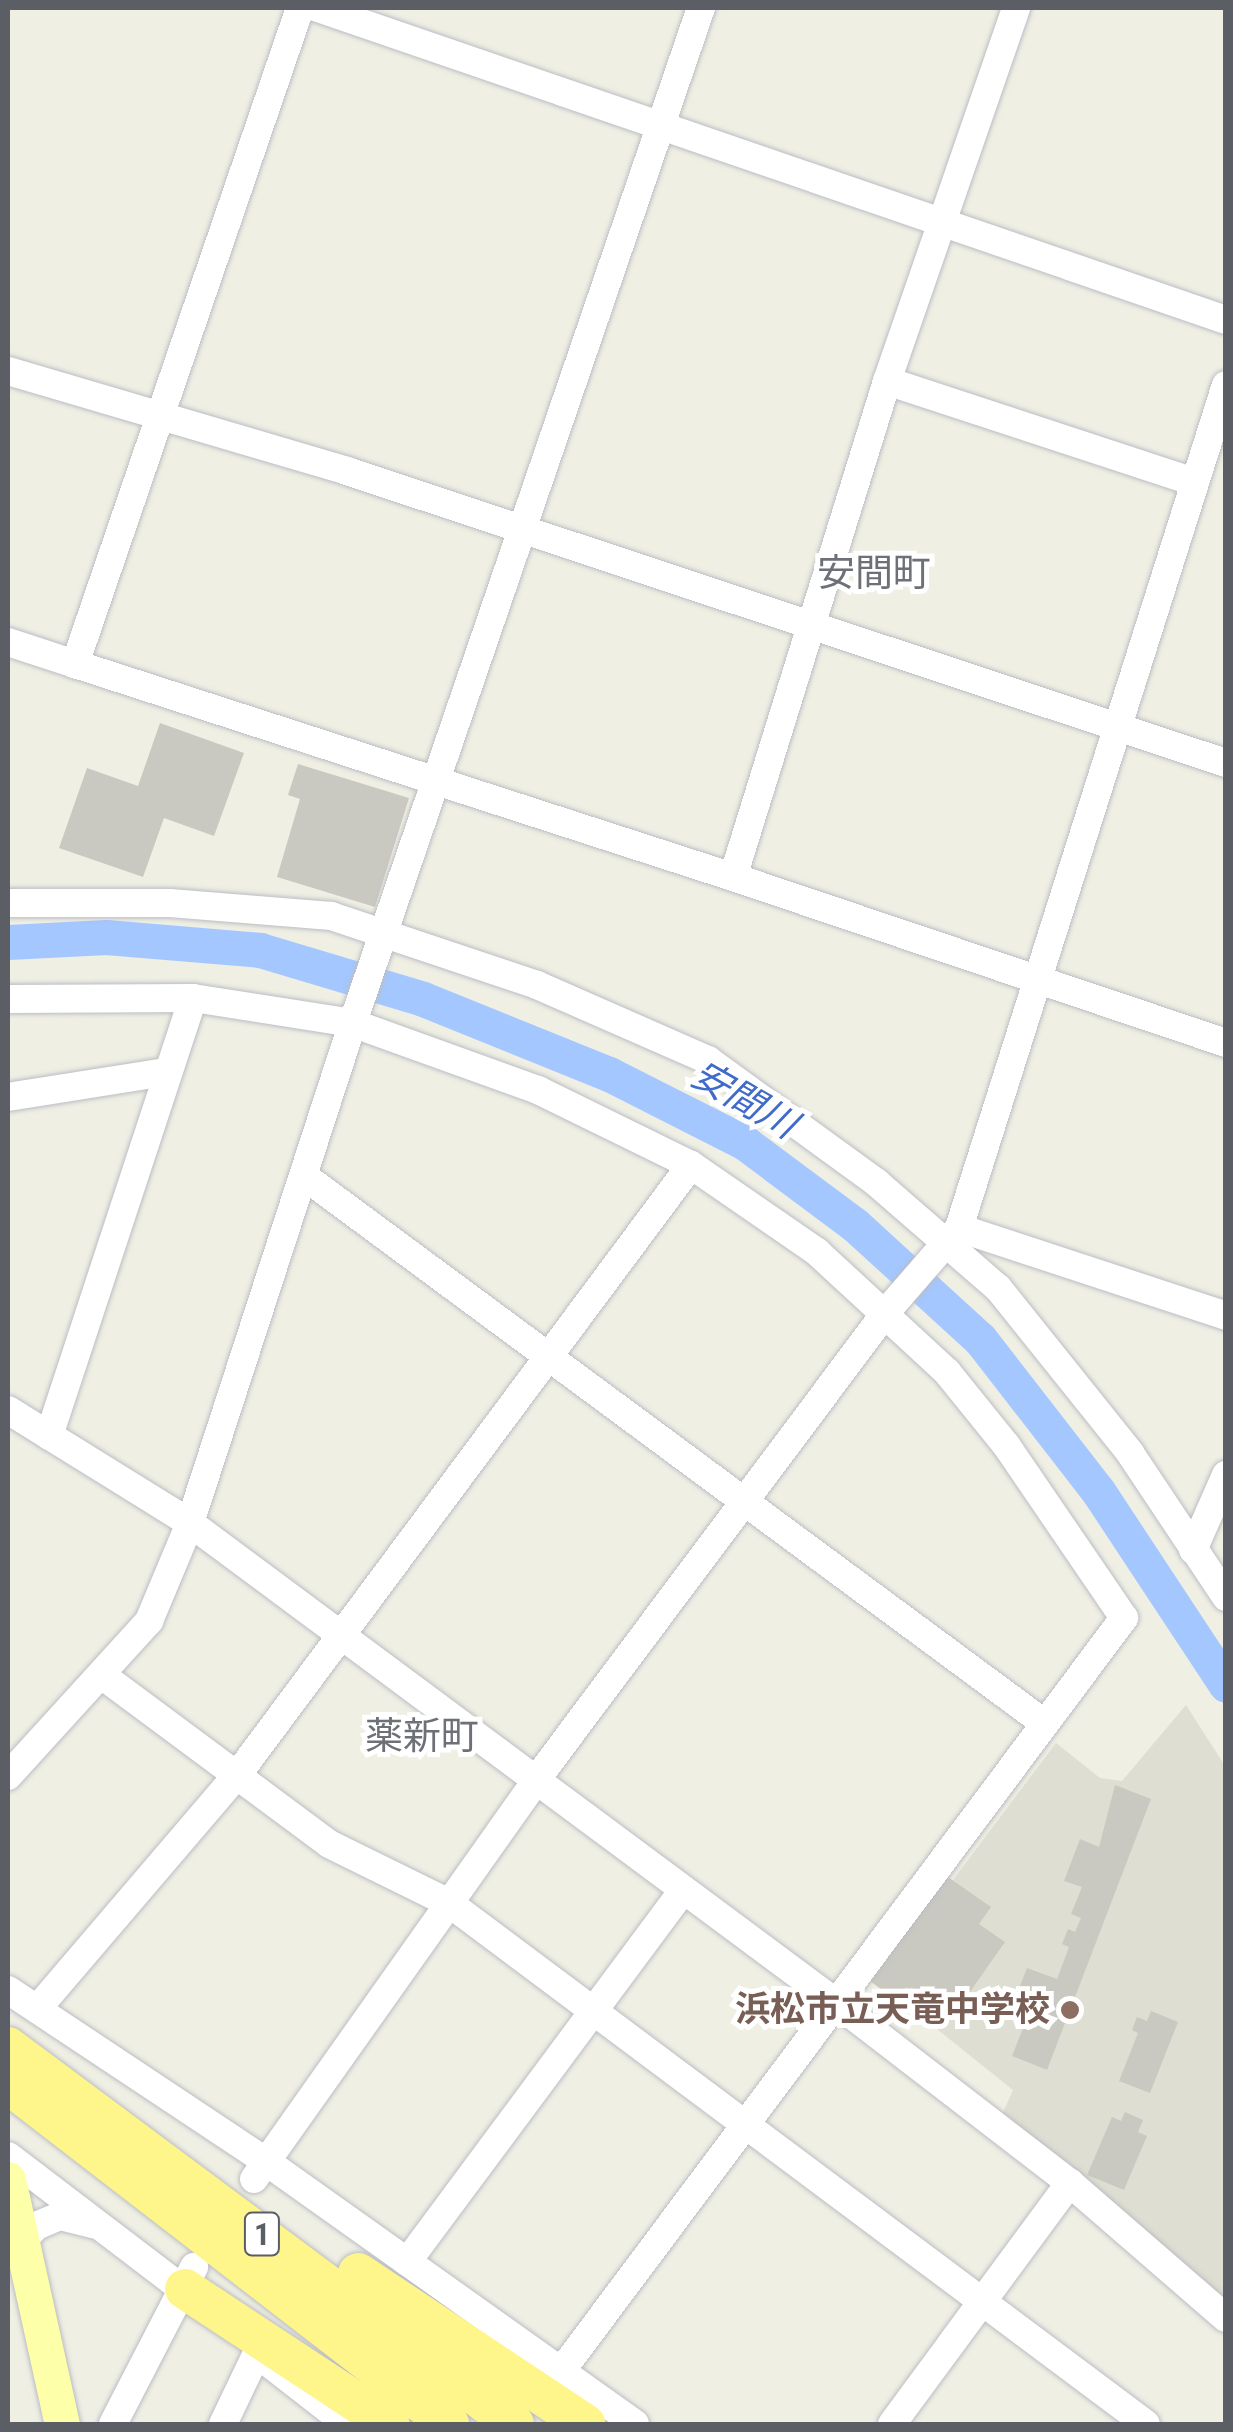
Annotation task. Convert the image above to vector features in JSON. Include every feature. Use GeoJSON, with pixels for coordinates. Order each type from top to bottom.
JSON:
{"type":"FeatureCollection","features":[{"type":"Feature","properties":{"kind":"highway","name":"1"},"geometry":{"type":"LineString","coordinates":[[8,2047],[514,2424]]}},
{"type":"Feature","properties":{"kind":"highway","name":"1"},"geometry":{"type":"LineString","coordinates":[[66,2090],[616,2420]]}},
{"type":"Feature","properties":{"kind":"highway","name":"1"},"geometry":{"type":"LineString","coordinates":[[11,2114],[450,2424]]}},
{"type":"Feature","properties":{"kind":"highway"},"geometry":{"type":"LineString","coordinates":[[190,2278],[390,2424]]}},
{"type":"Feature","properties":{"kind":"main road"},"geometry":{"type":"LineString","coordinates":[[9,2195],[62,2424]]}},
{"type":"Feature","properties":{"kind":"street"},"geometry":{"type":"LineString","coordinates":[[75,664],[300,8]]}},
{"type":"Feature","properties":{"kind":"street"},"geometry":{"type":"LineString","coordinates":[[318,8],[1226,320]]}},
{"type":"Feature","properties":{"kind":"street"},"geometry":{"type":"LineString","coordinates":[[8,1776],[149,1621],[190,1523],[353,1023],[440,784],[520,528],[701,8]]}},
{"type":"Feature","properties":{"kind":"street"},"geometry":{"type":"LineString","coordinates":[[733,878],[887,381],[945,224],[1016,8]]}},
{"type":"Feature","properties":{"kind":"street"},"geometry":{"type":"LineString","coordinates":[[8,371],[160,412],[520,528],[812,628],[1118,723],[1226,763]]}},
{"type":"Feature","properties":{"kind":"street"},"geometry":{"type":"LineString","coordinates":[[887,381],[1195,482]]}},
{"type":"Feature","properties":{"kind":"street"},"geometry":{"type":"LineString","coordinates":[[259,2170],[536,1780],[886,1313],[951,1235],[1038,982],[1226,385]]}},
{"type":"Feature","properties":{"kind":"street"},"geometry":{"type":"LineString","coordinates":[[8,642],[1226,1043]]}},
{"type":"Feature","properties":{"kind":"street"},"geometry":{"type":"LineString","coordinates":[[8,903],[277,908],[384,932],[537,985],[708,1060],[951,1235],[1041,1337],[1130,1453],[1226,1598]]}},
{"type":"Feature","properties":{"kind":"street"},"geometry":{"type":"LineString","coordinates":[[49,1436],[193,998]]}},
{"type":"Feature","properties":{"kind":"street"},"geometry":{"type":"LineString","coordinates":[[8,999],[193,998],[353,1023],[538,1090],[691,1165],[817,1252],[947,1372],[1006,1445],[1124,1618],[562,2370]]}},
{"type":"Feature","properties":{"kind":"street"},"geometry":{"type":"LineString","coordinates":[[8,1097],[166,1072]]}},
{"type":"Feature","properties":{"kind":"street"},"geometry":{"type":"LineString","coordinates":[[37,2009],[238,1774],[554,1356],[691,1165]]}},
{"type":"Feature","properties":{"kind":"street"},"geometry":{"type":"LineString","coordinates":[[304,1176],[554,1356],[1044,1723]]}},
{"type":"Feature","properties":{"kind":"street"},"geometry":{"type":"LineString","coordinates":[[951,1235],[1226,1316]]}},
{"type":"Feature","properties":{"kind":"street"},"geometry":{"type":"LineString","coordinates":[[8,1410],[190,1523],[835,2002],[1070,2183],[1226,2318]]}},
{"type":"Feature","properties":{"kind":"street"},"geometry":{"type":"LineString","coordinates":[[1193,1550],[1226,1475]]}},
{"type":"Feature","properties":{"kind":"street"},"geometry":{"type":"LineString","coordinates":[[103,1676],[329,1844],[449,1903],[1146,2424]]}},
{"type":"Feature","properties":{"kind":"street"},"geometry":{"type":"LineString","coordinates":[[407,2262],[683,1890]]}},
{"type":"Feature","properties":{"kind":"street"},"geometry":{"type":"LineString","coordinates":[[8,1990],[259,2170],[407,2262],[562,2370],[616,2420]]}},
{"type":"Feature","properties":{"kind":"street"},"geometry":{"type":"LineString","coordinates":[[11,2114],[114,2233]]}},
{"type":"Feature","properties":{"kind":"street"},"geometry":{"type":"LineString","coordinates":[[892,2424],[1070,2183]]}},
{"type":"Feature","properties":{"kind":"street"},"geometry":{"type":"LineString","coordinates":[[19,2245],[36,2226],[60,2216],[114,2233],[190,2278],[257,2353],[348,2424]]}},
{"type":"Feature","properties":{"kind":"street"},"geometry":{"type":"LineString","coordinates":[[112,2424],[190,2278]]}},
{"type":"Feature","properties":{"kind":"street"},"geometry":{"type":"LineString","coordinates":[[224,2424],[257,2353]]}},
{"type":"Feature","properties":{"kind":"shaded area","name":"浜松市立天竜中学校"},"geometry":{"type":"Polygon","coordinates":[[[1186,1705],[1225,1766],[1225,2299],[1002,2115],[1013,2090],[877,1981],[1056,1743],[1100,1778],[1122,1781],[1186,1705]]]}},
{"type":"Feature","properties":{"kind":"building"},"geometry":{"type":"Polygon","coordinates":[[[160,723],[244,753],[214,836],[164,818],[143,877],[59,848],[87,768],[138,786],[160,723]]]}},
{"type":"Feature","properties":{"kind":"building"},"geometry":{"type":"Polygon","coordinates":[[[298,764],[409,798],[375,907],[277,877],[300,799],[288,795],[298,764]]]}},
{"type":"Feature","properties":{"kind":"building"},"geometry":{"type":"Polygon","coordinates":[[[1115,1785],[1151,1799],[1047,2070],[1012,2056],[1029,2013],[1012,2006],[1027,1968],[1057,1979],[1069,1947],[1062,1944],[1068,1929],[1075,1932],[1081,1918],[1071,1914],[1082,1887],[1064,1881],[1080,1839],[1099,1847],[1115,1785]]]}},
{"type":"Feature","properties":{"kind":"building"},"geometry":{"type":"Polygon","coordinates":[[[945,1875],[991,1907],[979,1924],[1005,1942],[951,2019],[906,1987],[897,2001],[870,1981],[945,1875]]]}},
{"type":"Feature","properties":{"kind":"building"},"geometry":{"type":"Polygon","coordinates":[[[1151,2011],[1178,2022],[1150,2093],[1119,2081],[1138,2033],[1132,2030],[1137,2017],[1147,2021],[1151,2011]]]}},
{"type":"Feature","properties":{"kind":"building"},"geometry":{"type":"Polygon","coordinates":[[[1125,2112],[1143,2120],[1138,2132],[1147,2136],[1124,2190],[1087,2175],[1112,2117],[1121,2121],[1125,2112]]]}},
{"type":"Feature","properties":{"kind":"waterway","name":"安間川"},"geometry":{"type":"LineString","coordinates":[[8,942],[106,937],[260,950],[423,999],[609,1074],[745,1143],[855,1225],[980,1339],[1098,1491],[1226,1685]]}},
{"type":"Feature","properties":{"kind":"place","name":"浜松市立天竜中学校"},"geometry":{"type":"Point","coordinates":[1070,2010]}},
{"type":"Feature","properties":{"kind":"district","name":"安間町"},"geometry":{"type":"Point","coordinates":[874,574]}},
{"type":"Feature","properties":{"kind":"district","name":"薬新町"},"geometry":{"type":"Point","coordinates":[422,1737]}}]}
